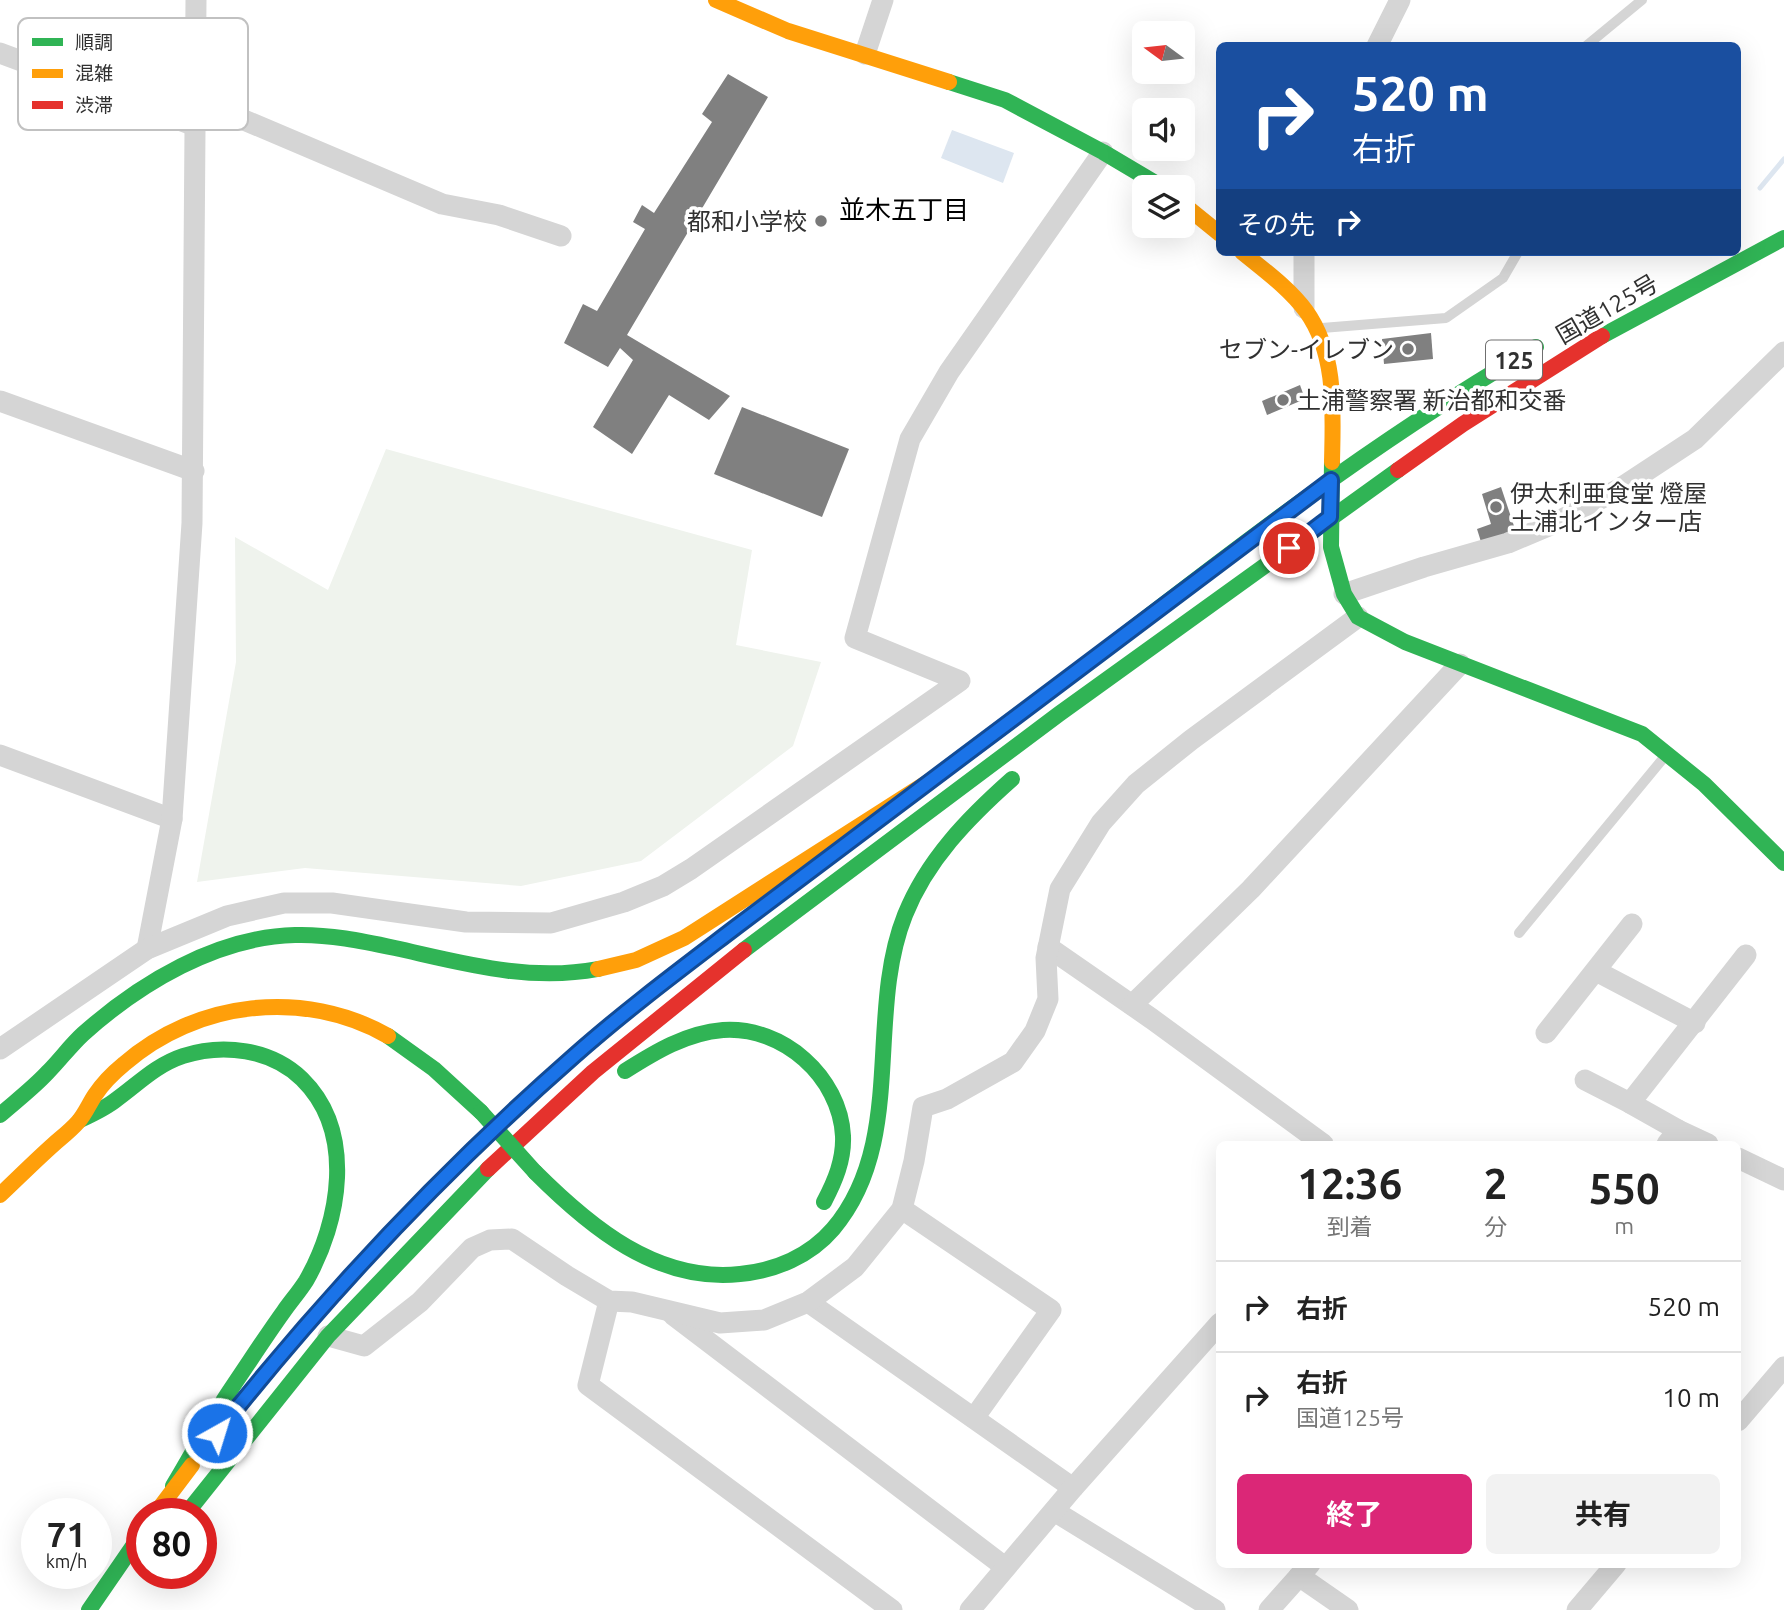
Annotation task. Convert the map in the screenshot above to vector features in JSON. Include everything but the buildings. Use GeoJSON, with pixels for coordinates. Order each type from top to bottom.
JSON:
{"type":"FeatureCollection","features":[{"type":"Feature","properties":{"kind":"main road"},"geometry":{"type":"LineString","coordinates":[[716,0],[746,6],[788,31],[1005,100],[1142,175]]}},
{"type":"Feature","properties":{"kind":"main road"},"geometry":{"type":"LineString","coordinates":[[1195,214],[1216,231]]}},
{"type":"Feature","properties":{"kind":"main road","name":"国道125号"},"geometry":{"type":"LineString","coordinates":[[199,1498],[328,1336],[459,1197],[593,1072],[746,948],[1059,714],[1463,424],[1617,327],[1784,238]]}},
{"type":"Feature","properties":{"kind":"main road"},"geometry":{"type":"LineString","coordinates":[[1247,256],[1304,308],[1317,328],[1330,372],[1332,396],[1331,547],[1344,594],[1358,617],[1405,642],[1642,734],[1704,784],[1784,863]]}},
{"type":"Feature","properties":{"kind":"main road","name":"国道125号"},"geometry":{"type":"LineString","coordinates":[[1068,679],[1185,587],[1331,480],[1451,398],[1552,337]]}},
{"type":"Feature","properties":{"kind":"main road"},"geometry":{"type":"LineString","coordinates":[[1079,719],[1166,638]]}},
{"type":"Feature","properties":{"kind":"main road"},"geometry":{"type":"LineString","coordinates":[[0,1195],[80,1119],[97,1092],[130,1058],[152,1042],[198,1019],[242,1007],[307,1008],[355,1021],[382,1032],[408,1049],[442,1075],[481,1112],[583,1220],[638,1254],[686,1272],[711,1275],[754,1274],[798,1258],[817,1245],[847,1214],[858,1194],[872,1150],[880,1095],[890,974],[905,916],[930,865],[954,835],[977,809],[1028,764]]}},
{"type":"Feature","properties":{"kind":"main road"},"geometry":{"type":"LineString","coordinates":[[0,1115],[40,1079],[82,1035],[111,1012],[166,975],[209,953],[259,938],[317,934],[344,937],[469,965],[528,974],[587,971],[615,966],[675,945],[700,931],[948,769],[757,911]]}},
{"type":"Feature","properties":{"kind":"main road"},"geometry":{"type":"LineString","coordinates":[[459,1197],[607,1084],[647,1057],[702,1032],[726,1029],[749,1031],[772,1038],[792,1049],[823,1076],[835,1097],[843,1131],[843,1159],[826,1200],[812,1217]]}},
{"type":"Feature","properties":{"kind":"main road"},"geometry":{"type":"LineString","coordinates":[[80,1119],[108,1105],[162,1064],[206,1050],[230,1049],[252,1051],[271,1059],[306,1082],[324,1107],[336,1140],[338,1163],[334,1201],[321,1248],[308,1277],[231,1389],[169,1494]]}},
{"type":"Feature","properties":{"kind":"main road"},"geometry":{"type":"LineString","coordinates":[[40,1079],[77,1063]]}},
{"type":"Feature","properties":{"kind":"main road"},"geometry":{"type":"LineString","coordinates":[[483,1140],[512,1116],[541,1148]]}},
{"type":"Feature","properties":{"kind":"main road"},"geometry":{"type":"LineString","coordinates":[[166,1498],[241,1403]]}},
{"type":"Feature","properties":{"kind":"main road"},"geometry":{"type":"LineString","coordinates":[[89,1610],[126,1556]]}},
{"type":"Feature","properties":{"kind":"street"},"geometry":{"type":"LineString","coordinates":[[196,0],[196,18]]}},
{"type":"Feature","properties":{"kind":"street"},"geometry":{"type":"LineString","coordinates":[[865,54],[883,0]]}},
{"type":"Feature","properties":{"kind":"street"},"geometry":{"type":"LineString","coordinates":[[1379,42],[1400,0]]}},
{"type":"Feature","properties":{"kind":"street"},"geometry":{"type":"LineString","coordinates":[[0,53],[18,60]]}},
{"type":"Feature","properties":{"kind":"street"},"geometry":{"type":"LineString","coordinates":[[248,122],[442,204],[499,215],[561,236]]}},
{"type":"Feature","properties":{"kind":"street"},"geometry":{"type":"LineString","coordinates":[[147,949],[172,819],[192,523],[195,130]]}},
{"type":"Feature","properties":{"kind":"street"},"geometry":{"type":"LineString","coordinates":[[0,1049],[147,949],[227,916],[284,903],[332,904],[466,922],[551,923],[624,902],[663,886],[691,869],[960,681],[855,638],[875,564],[910,439],[949,372],[1103,152]]}},
{"type":"Feature","properties":{"kind":"street"},"geometry":{"type":"LineString","coordinates":[[1304,256],[1304,308]]}},
{"type":"Feature","properties":{"kind":"street"},"geometry":{"type":"LineString","coordinates":[[1344,594],[1508,543],[1553,524],[1619,489],[1695,439],[1784,352]]}},
{"type":"Feature","properties":{"kind":"street"},"geometry":{"type":"LineString","coordinates":[[0,401],[194,471]]}},
{"type":"Feature","properties":{"kind":"street"},"geometry":{"type":"LineString","coordinates":[[328,1336],[364,1346],[420,1302],[472,1248],[490,1240],[512,1239],[609,1301],[632,1302],[720,1323],[764,1320],[808,1302],[855,1267],[902,1209],[923,1107],[947,1099],[1013,1062],[1035,1031],[1048,999],[1046,958],[1060,889],[1101,824],[1136,785],[1191,740],[1358,617]]}},
{"type":"Feature","properties":{"kind":"street"},"geometry":{"type":"LineString","coordinates":[[1132,1005],[1251,889],[1460,664]]}},
{"type":"Feature","properties":{"kind":"street"},"geometry":{"type":"LineString","coordinates":[[0,755],[172,819]]}},
{"type":"Feature","properties":{"kind":"street"},"geometry":{"type":"LineString","coordinates":[[1546,1033],[1632,925]]}},
{"type":"Feature","properties":{"kind":"street"},"geometry":{"type":"LineString","coordinates":[[1048,947],[1319,1141]]}},
{"type":"Feature","properties":{"kind":"street"},"geometry":{"type":"LineString","coordinates":[[1630,1103],[1746,955]]}},
{"type":"Feature","properties":{"kind":"street"},"geometry":{"type":"LineString","coordinates":[[1596,971],[1695,1023]]}},
{"type":"Feature","properties":{"kind":"street"},"geometry":{"type":"LineString","coordinates":[[1586,1080],[1630,1103],[1672,1137],[1693,1141]]}},
{"type":"Feature","properties":{"kind":"street"},"geometry":{"type":"LineString","coordinates":[[1741,1159],[1784,1180]]}},
{"type":"Feature","properties":{"kind":"street"},"geometry":{"type":"LineString","coordinates":[[902,1209],[1051,1310],[974,1418]]}},
{"type":"Feature","properties":{"kind":"street"},"geometry":{"type":"LineString","coordinates":[[609,1301],[588,1385],[892,1610]]}},
{"type":"Feature","properties":{"kind":"street"},"geometry":{"type":"LineString","coordinates":[[808,1302],[1073,1488]]}},
{"type":"Feature","properties":{"kind":"street"},"geometry":{"type":"LineString","coordinates":[[668,1312],[1005,1567]]}},
{"type":"Feature","properties":{"kind":"street"},"geometry":{"type":"LineString","coordinates":[[973,1609],[1073,1488],[1216,1327]]}},
{"type":"Feature","properties":{"kind":"street"},"geometry":{"type":"LineString","coordinates":[[1741,1418],[1784,1367]]}},
{"type":"Feature","properties":{"kind":"street"},"geometry":{"type":"LineString","coordinates":[[1054,1511],[1215,1610]]}},
{"type":"Feature","properties":{"kind":"street"},"geometry":{"type":"LineString","coordinates":[[1577,1610],[1613,1568]]}},
{"type":"Feature","properties":{"kind":"street"},"geometry":{"type":"LineString","coordinates":[[1269,1610],[1304,1570],[1348,1610]]}},
{"type":"Feature","properties":{"kind":"lane"},"geometry":{"type":"LineString","coordinates":[[1591,42],[1642,0]]}},
{"type":"Feature","properties":{"kind":"lane"},"geometry":{"type":"LineString","coordinates":[[1317,328],[1446,318],[1503,278],[1516,256]]}},
{"type":"Feature","properties":{"kind":"lane"},"geometry":{"type":"LineString","coordinates":[[1519,933],[1667,753]]}},
{"type":"Feature","properties":{"kind":"shaded area"},"geometry":{"type":"Polygon","coordinates":[[[952,130],[1014,153],[1003,183],[941,158],[952,130]]]}},
{"type":"Feature","properties":{"kind":"shaded area"},"geometry":{"type":"Polygon","coordinates":[[[386,449],[752,550],[736,645],[821,662],[793,746],[641,861],[521,886],[305,868],[197,882],[236,662],[235,537],[328,590],[386,449]]]}},
{"type":"Feature","properties":{"kind":"waterway"},"geometry":{"type":"LineString","coordinates":[[1760,188],[1784,159]]}},
{"type":"Feature","properties":{"kind":"traffic: fast"},"geometry":{"type":"LineString","coordinates":[[949,82],[1005,100],[1142,175]]}},
{"type":"Feature","properties":{"kind":"traffic: fast"},"geometry":{"type":"LineString","coordinates":[[1602,336],[1784,238]]}},
{"type":"Feature","properties":{"kind":"traffic: fast"},"geometry":{"type":"LineString","coordinates":[[1080,669],[1303,500],[1417,421],[1536,347]]}},
{"type":"Feature","properties":{"kind":"traffic: fast"},"geometry":{"type":"LineString","coordinates":[[1332,462],[1331,547],[1344,594],[1358,617],[1405,642],[1642,734],[1704,784],[1784,863]]}},
{"type":"Feature","properties":{"kind":"traffic: fast"},"geometry":{"type":"LineString","coordinates":[[744,950],[1059,714],[1398,470]]}},
{"type":"Feature","properties":{"kind":"traffic: fast"},"geometry":{"type":"LineString","coordinates":[[535,1172],[602,1231],[653,1260],[681,1270],[710,1274],[740,1274],[766,1270],[803,1254],[824,1239],[856,1195],[870,1157],[878,1118],[887,994],[893,954],[905,915],[925,876],[950,841],[1012,779]]}},
{"type":"Feature","properties":{"kind":"traffic: fast"},"geometry":{"type":"LineString","coordinates":[[0,1115],[42,1079],[83,1034],[129,997],[181,966],[237,944],[295,935],[320,936],[345,938],[471,965],[521,972],[598,969]]}},
{"type":"Feature","properties":{"kind":"traffic: fast"},"geometry":{"type":"LineString","coordinates":[[625,1071],[671,1044],[709,1032],[745,1031],[787,1046],[820,1075],[839,1114],[843,1136],[842,1153],[824,1202]]}},
{"type":"Feature","properties":{"kind":"traffic: fast"},"geometry":{"type":"LineString","coordinates":[[388,1036],[434,1069],[481,1112]]}},
{"type":"Feature","properties":{"kind":"traffic: fast"},"geometry":{"type":"LineString","coordinates":[[80,1120],[108,1105],[164,1064],[198,1052],[230,1050],[261,1055],[290,1069],[319,1100],[330,1125],[336,1151],[337,1178],[334,1205],[318,1258],[306,1281],[225,1398],[173,1486]]}},
{"type":"Feature","properties":{"kind":"traffic: fast"},"geometry":{"type":"LineString","coordinates":[[481,1112],[535,1172]]}},
{"type":"Feature","properties":{"kind":"traffic: fast"},"geometry":{"type":"LineString","coordinates":[[199,1498],[328,1336],[488,1169]]}},
{"type":"Feature","properties":{"kind":"traffic: fast"},"geometry":{"type":"LineString","coordinates":[[89,1610],[126,1556]]}},
{"type":"Feature","properties":{"kind":"traffic: slow"},"geometry":{"type":"LineString","coordinates":[[716,0],[788,31],[949,82]]}},
{"type":"Feature","properties":{"kind":"traffic: slow"},"geometry":{"type":"LineString","coordinates":[[1195,214],[1216,231]]}},
{"type":"Feature","properties":{"kind":"traffic: slow"},"geometry":{"type":"LineString","coordinates":[[1247,256],[1292,295],[1316,328],[1328,364],[1331,384],[1332,462]]}},
{"type":"Feature","properties":{"kind":"traffic: slow"},"geometry":{"type":"LineString","coordinates":[[598,969],[636,960],[684,938],[942,773]]}},
{"type":"Feature","properties":{"kind":"traffic: slow"},"geometry":{"type":"LineString","coordinates":[[0,1195],[75,1125],[98,1091],[116,1071],[153,1043],[184,1026],[217,1015],[252,1008],[287,1007],[321,1011],[355,1021],[388,1036]]}},
{"type":"Feature","properties":{"kind":"traffic: slow"},"geometry":{"type":"LineString","coordinates":[[167,1498],[192,1465]]}},
{"type":"Feature","properties":{"kind":"traffic: jam"},"geometry":{"type":"LineString","coordinates":[[1398,470],[1463,424],[1602,336]]}},
{"type":"Feature","properties":{"kind":"traffic: jam"},"geometry":{"type":"LineString","coordinates":[[488,1169],[593,1072],[744,950]]}},
{"type":"Feature","properties":{"kind":"place","name":"都和小学校"},"geometry":{"type":"Point","coordinates":[821,221]}},
{"type":"Feature","properties":{"kind":"place","name":"セブン-イレブン"},"geometry":{"type":"Point","coordinates":[1408,349]}},
{"type":"Feature","properties":{"kind":"place","name":"土浦警察署 新治都和交番"},"geometry":{"type":"Point","coordinates":[1283,400]}},
{"type":"Feature","properties":{"kind":"place","name":"伊太利亜食堂 燈屋 土浦北インター店"},"geometry":{"type":"Point","coordinates":[1496,507]}},
{"type":"Feature","properties":{"kind":"district","name":"並木五丁目"},"geometry":{"type":"Point","coordinates":[904,209]}},
{"type":"Feature","properties":{"kind":"route"},"geometry":{"type":"LineString","coordinates":[[217,1433],[308,1324],[438,1184],[575,1055],[657,987],[1046,696],[1185,587],[1331,480],[1330,517],[1289,548]]}}]}
